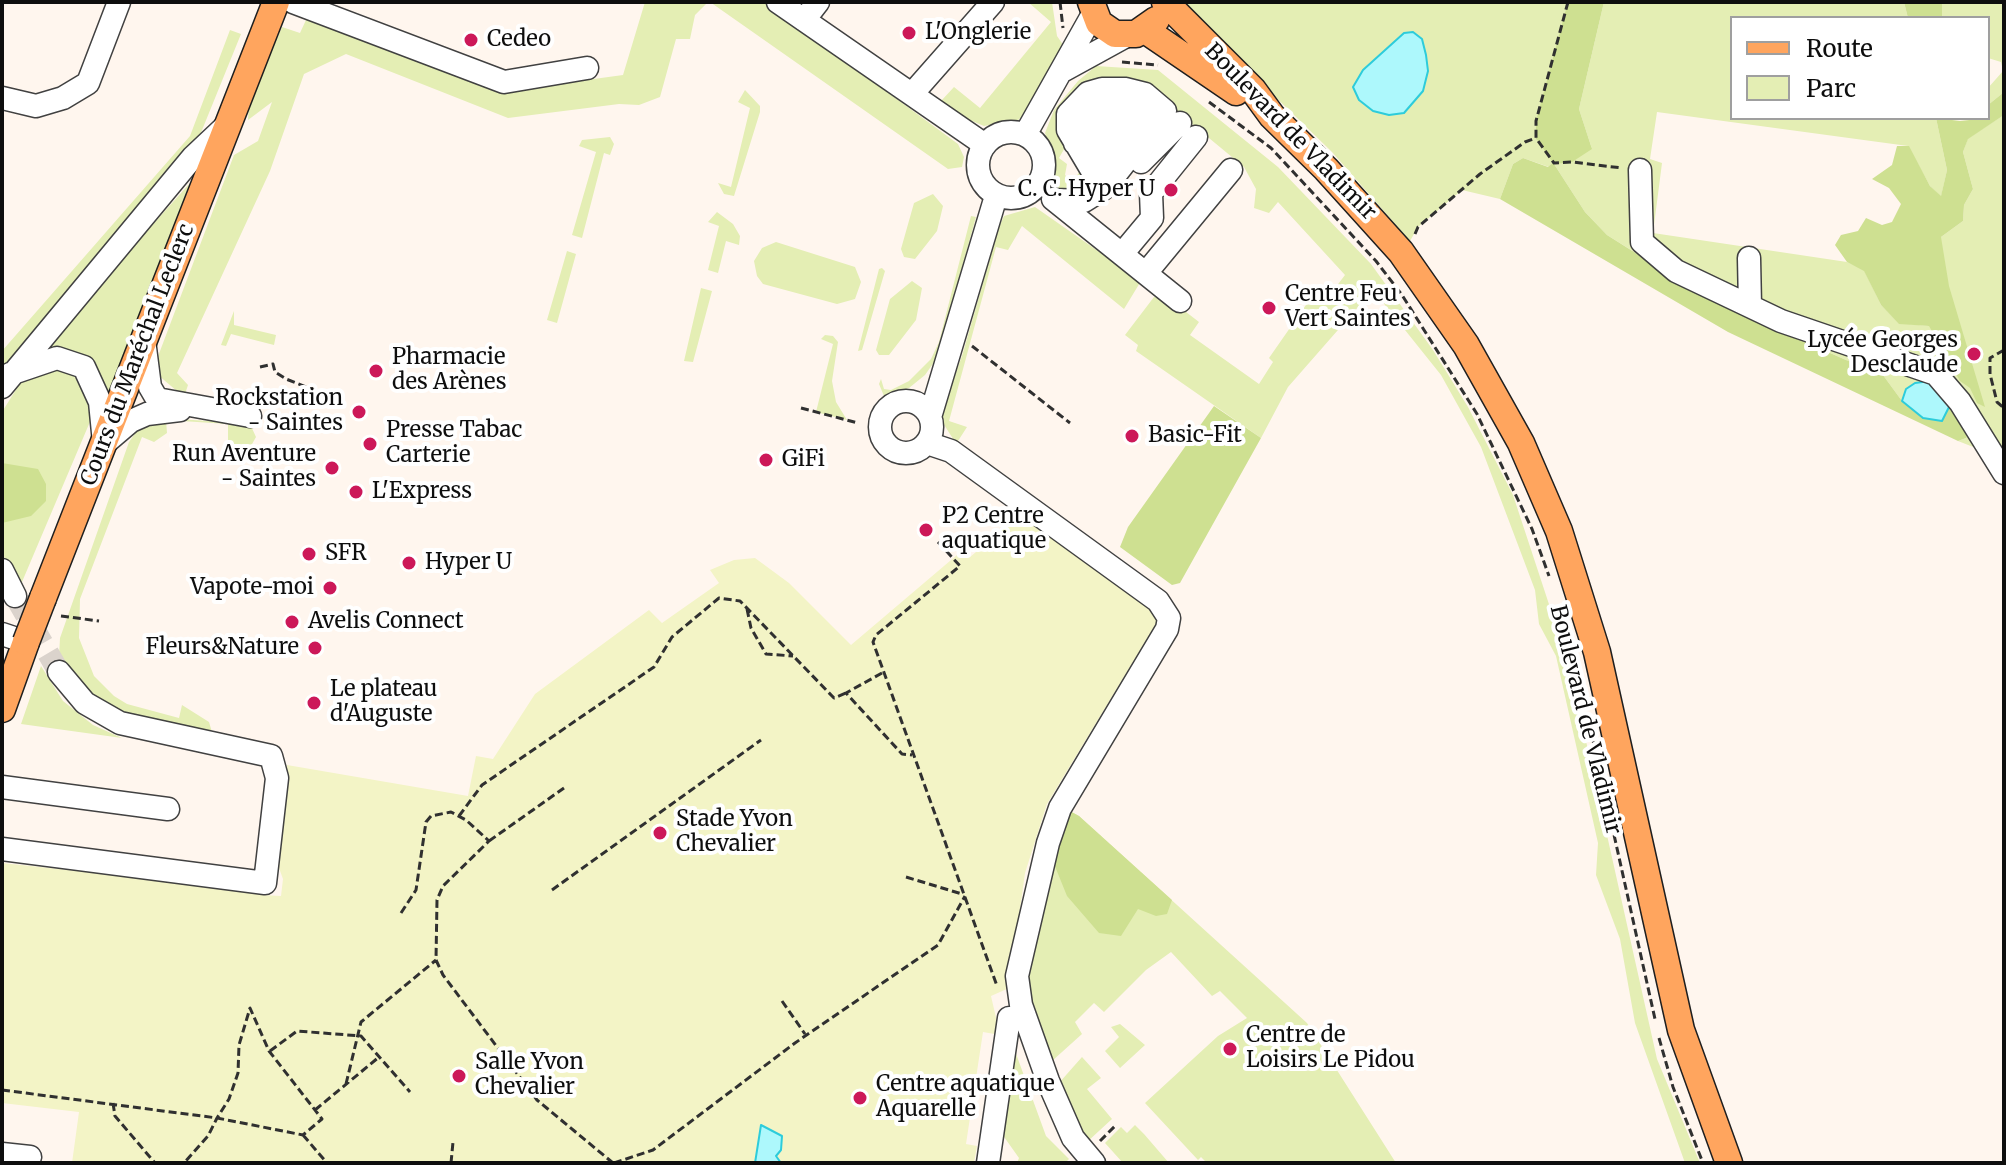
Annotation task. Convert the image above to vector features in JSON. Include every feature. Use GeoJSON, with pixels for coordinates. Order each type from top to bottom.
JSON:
{"type":"FeatureCollection","features":[{"type":"Feature","properties":{"kind":"main road","name":"Cours du Maréchal Leclerc"},"geometry":{"type":"LineString","coordinates":[[2,709],[14,638],[40,605],[276,2]]}},
{"type":"Feature","properties":{"kind":"main road"},"geometry":{"type":"LineString","coordinates":[[1136,33],[1155,22],[1164,2]]}},
{"type":"Feature","properties":{"kind":"main road","name":"Boulevard de Vladimir"},"geometry":{"type":"LineString","coordinates":[[1164,2],[1253,90],[1272,116],[1326,169],[1401,252],[1466,345],[1496,397],[1559,531],[1597,652],[1681,1030],[1729,1163]]}},
{"type":"Feature","properties":{"kind":"main road"},"geometry":{"type":"LineString","coordinates":[[1092,8],[1107,29],[1136,33],[1272,116]]}},
{"type":"Feature","properties":{"kind":"street"},"geometry":{"type":"LineString","coordinates":[[2,98],[36,106],[63,98],[88,83],[119,2]]}},
{"type":"Feature","properties":{"kind":"street"},"geometry":{"type":"LineString","coordinates":[[293,2],[504,82],[587,68]]}},
{"type":"Feature","properties":{"kind":"street"},"geometry":{"type":"LineString","coordinates":[[778,2],[811,11],[912,94],[985,145]]}},
{"type":"Feature","properties":{"kind":"street"},"geometry":{"type":"LineString","coordinates":[[912,94],[993,2]]}},
{"type":"Feature","properties":{"kind":"street"},"geometry":{"type":"LineString","coordinates":[[1084,49],[1092,8]]}},
{"type":"Feature","properties":{"kind":"street"},"geometry":{"type":"LineString","coordinates":[[1025,135],[1064,70],[1084,49],[1136,33]]}},
{"type":"Feature","properties":{"kind":"street"},"geometry":{"type":"LineString","coordinates":[[1097,177],[1075,143],[1068,122],[1068,114],[1076,103],[1102,89],[1161,110]]}},
{"type":"Feature","properties":{"kind":"street"},"geometry":{"type":"LineString","coordinates":[[1161,110],[1097,177],[1084,201],[1046,193],[1018,198],[996,196],[981,180],[978,170],[985,145],[998,135],[1009,132],[1025,135],[1042,155],[1046,193],[1180,301]]}},
{"type":"Feature","properties":{"kind":"street"},"geometry":{"type":"LineString","coordinates":[[1097,177],[1102,131],[1161,110]]}},
{"type":"Feature","properties":{"kind":"street"},"geometry":{"type":"LineString","coordinates":[[1079,220],[1109,202],[1143,158],[1161,110]]}},
{"type":"Feature","properties":{"kind":"street"},"geometry":{"type":"LineString","coordinates":[[1122,254],[1152,218],[1151,193],[1161,110]]}},
{"type":"Feature","properties":{"kind":"street"},"geometry":{"type":"LineString","coordinates":[[6,381],[193,157],[229,123]]}},
{"type":"Feature","properties":{"kind":"street"},"geometry":{"type":"LineString","coordinates":[[1146,273],[1231,170]]}},
{"type":"Feature","properties":{"kind":"street"},"geometry":{"type":"LineString","coordinates":[[1640,170],[1642,242],[1676,271],[1781,321],[1936,374],[1960,402],[2004,473]]}},
{"type":"Feature","properties":{"kind":"street"},"geometry":{"type":"LineString","coordinates":[[945,368],[906,401],[891,405],[882,417],[883,441],[896,452],[904,454],[930,430],[955,332],[996,196]]}},
{"type":"Feature","properties":{"kind":"street"},"geometry":{"type":"LineString","coordinates":[[1749,258],[1750,306]]}},
{"type":"Feature","properties":{"kind":"street"},"geometry":{"type":"LineString","coordinates":[[144,340],[150,387],[157,399],[250,416]]}},
{"type":"Feature","properties":{"kind":"street"},"geometry":{"type":"LineString","coordinates":[[6,381],[57,358],[84,367],[100,402],[104,444]]}},
{"type":"Feature","properties":{"kind":"street"},"geometry":{"type":"LineString","coordinates":[[906,401],[921,405],[930,430],[951,451],[1158,601],[1169,618],[1167,629],[1060,808],[1048,843],[1017,976],[1021,1005],[1048,1081],[1073,1138],[1094,1163]]}},
{"type":"Feature","properties":{"kind":"street"},"geometry":{"type":"LineString","coordinates":[[104,444],[131,421],[147,414],[201,407]]}},
{"type":"Feature","properties":{"kind":"street"},"geometry":{"type":"LineString","coordinates":[[2,570],[15,596]]}},
{"type":"Feature","properties":{"kind":"street"},"geometry":{"type":"LineString","coordinates":[[2,849],[265,883],[277,778],[271,756],[120,723],[85,703],[59,672]]}},
{"type":"Feature","properties":{"kind":"street"},"geometry":{"type":"LineString","coordinates":[[2,787],[168,809]]}},
{"type":"Feature","properties":{"kind":"street"},"geometry":{"type":"LineString","coordinates":[[988,1163],[1009,1018]]}},
{"type":"Feature","properties":{"kind":"street"},"geometry":{"type":"LineString","coordinates":[[2,1154],[30,1157]]}},
{"type":"Feature","properties":{"kind":"path"},"geometry":{"type":"LineString","coordinates":[[1060,2],[1061,23],[1098,60],[1134,61],[1166,70]]}},
{"type":"Feature","properties":{"kind":"path"},"geometry":{"type":"LineString","coordinates":[[1568,2],[1536,121],[1536,138],[1554,163],[1572,162],[1640,170]]}},
{"type":"Feature","properties":{"kind":"path","name":"Boulevard de Vladimir"},"geometry":{"type":"LineString","coordinates":[[1200,95],[1271,148],[1376,261],[1402,295],[1477,414],[1532,529],[1551,584]]}},
{"type":"Feature","properties":{"kind":"path"},"geometry":{"type":"LineString","coordinates":[[1401,252],[1418,227],[1480,174],[1525,142],[1536,138]]}},
{"type":"Feature","properties":{"kind":"path"},"geometry":{"type":"LineString","coordinates":[[955,332],[1070,423]]}},
{"type":"Feature","properties":{"kind":"path"},"geometry":{"type":"LineString","coordinates":[[2004,350],[1990,358],[1990,374],[1997,402],[2004,408]]}},
{"type":"Feature","properties":{"kind":"path"},"geometry":{"type":"LineString","coordinates":[[260,367],[273,364],[275,372],[286,379],[321,393]]}},
{"type":"Feature","properties":{"kind":"path"},"geometry":{"type":"LineString","coordinates":[[801,408],[858,423]]}},
{"type":"Feature","properties":{"kind":"path"},"geometry":{"type":"LineString","coordinates":[[564,788],[489,841],[452,873],[437,900],[436,960],[537,1100],[614,1163],[653,1150],[806,1035],[938,945],[965,896],[873,642],[876,635],[960,566],[938,542]]}},
{"type":"Feature","properties":{"kind":"path"},"geometry":{"type":"LineString","coordinates":[[459,816],[482,785],[654,667],[672,637],[719,598],[740,601],[834,698],[882,673]]}},
{"type":"Feature","properties":{"kind":"path"},"geometry":{"type":"LineString","coordinates":[[40,605],[99,621]]}},
{"type":"Feature","properties":{"kind":"path"},"geometry":{"type":"LineString","coordinates":[[747,609],[751,628],[766,654],[793,656]]}},
{"type":"Feature","properties":{"kind":"path"},"geometry":{"type":"LineString","coordinates":[[846,693],[902,754],[912,755]]}},
{"type":"Feature","properties":{"kind":"path","name":"Boulevard de Vladimir"},"geometry":{"type":"LineString","coordinates":[[1586,711],[1661,1045],[1703,1163]]}},
{"type":"Feature","properties":{"kind":"path"},"geometry":{"type":"LineString","coordinates":[[552,890],[761,740]]}},
{"type":"Feature","properties":{"kind":"path"},"geometry":{"type":"LineString","coordinates":[[401,913],[416,890],[426,822],[441,812],[459,816],[489,841]]}},
{"type":"Feature","properties":{"kind":"path"},"geometry":{"type":"LineString","coordinates":[[906,877],[923,885],[959,891],[965,896]]}},
{"type":"Feature","properties":{"kind":"path"},"geometry":{"type":"LineString","coordinates":[[346,1084],[361,1022],[436,960]]}},
{"type":"Feature","properties":{"kind":"path"},"geometry":{"type":"LineString","coordinates":[[782,1001],[806,1035]]}},
{"type":"Feature","properties":{"kind":"path"},"geometry":{"type":"LineString","coordinates":[[184,1163],[208,1136],[238,1073],[239,1045],[250,1008],[269,1051],[322,1119],[303,1135]]}},
{"type":"Feature","properties":{"kind":"path"},"geometry":{"type":"LineString","coordinates":[[269,1051],[297,1031],[361,1036],[410,1092]]}},
{"type":"Feature","properties":{"kind":"path"},"geometry":{"type":"LineString","coordinates":[[315,1110],[379,1057]]}},
{"type":"Feature","properties":{"kind":"path"},"geometry":{"type":"LineString","coordinates":[[2,1090],[217,1118],[303,1135],[327,1163]]}},
{"type":"Feature","properties":{"kind":"path"},"geometry":{"type":"LineString","coordinates":[[113,1103],[115,1116],[155,1163]]}},
{"type":"Feature","properties":{"kind":"path"},"geometry":{"type":"LineString","coordinates":[[451,1163],[453,1142]]}},
{"type":"Feature","properties":{"kind":"green space"},"geometry":{"type":"Polygon","coordinates":[[[645,2],[708,2],[695,15],[690,39],[676,39],[660,97],[639,105],[619,104],[508,118],[346,54],[304,74],[270,171],[177,373],[188,385],[184,397],[158,375],[157,359],[234,155],[258,141],[272,102],[248,120],[249,103],[282,27],[300,33],[306,20],[331,24],[506,91],[623,75],[645,2]]]}},
{"type":"Feature","properties":{"kind":"green space"},"geometry":{"type":"Polygon","coordinates":[[[710,2],[765,2],[958,144],[964,157],[962,167],[948,169],[710,2]]]}},
{"type":"Feature","properties":{"kind":"green space"},"geometry":{"type":"Polygon","coordinates":[[[1028,2],[1052,2],[1057,36],[1066,49],[1028,112],[1018,120],[984,126],[960,116],[941,101],[954,87],[980,108],[1051,22],[1028,2]]]}},
{"type":"Feature","properties":{"kind":"green space"},"geometry":{"type":"Polygon","coordinates":[[[1182,2],[1586,2],[1561,91],[1592,149],[1579,109],[1604,2],[1904,2],[1908,16],[1730,16],[1730,120],[1936,120],[1947,170],[1941,197],[1930,186],[1908,146],[1657,112],[1650,159],[1662,163],[1653,233],[1847,262],[1864,270],[1881,305],[1899,323],[1928,326],[1941,237],[1963,221],[1964,205],[1973,189],[1963,152],[1968,138],[2004,115],[2004,446],[1991,454],[1958,441],[1966,438],[1915,383],[1906,389],[1902,401],[1880,371],[1846,360],[1713,301],[1607,235],[1585,212],[1554,164],[1549,167],[1523,158],[1513,164],[1500,199],[1462,190],[1418,227],[1410,241],[1332,152],[1187,11],[1182,2]]]}},
{"type":"Feature","properties":{"kind":"green space"},"geometry":{"type":"Polygon","coordinates":[[[1568,2],[1604,2],[1579,109],[1592,149],[1572,162],[1554,164],[1585,212],[1607,235],[1712,301],[1846,360],[1880,371],[1902,401],[1950,405],[1972,424],[1966,438],[1958,441],[1728,332],[1500,199],[1513,164],[1523,158],[1548,167],[1553,163],[1536,138],[1536,121],[1568,2]]]}},
{"type":"Feature","properties":{"kind":"green space"},"geometry":{"type":"Polygon","coordinates":[[[1904,2],[1942,2],[1942,16],[1908,16],[1904,2]]]}},
{"type":"Feature","properties":{"kind":"green space"},"geometry":{"type":"Polygon","coordinates":[[[1942,2],[2004,2],[2004,92],[1990,103],[1990,86],[2003,71],[2001,62],[1990,59],[1990,16],[1942,16],[1942,2]]]}},
{"type":"Feature","properties":{"kind":"green space"},"geometry":{"type":"Polygon","coordinates":[[[230,30],[241,34],[198,140],[2,372],[2,351],[190,136],[230,30]]]}},
{"type":"Feature","properties":{"kind":"green space"},"geometry":{"type":"Polygon","coordinates":[[[1096,66],[1158,70],[1278,167],[1371,264],[1433,350],[1468,407],[1513,495],[1569,665],[1657,1059],[1700,1163],[1685,1163],[1635,1023],[1620,939],[1596,875],[1598,843],[1556,656],[1539,624],[1535,590],[1481,447],[1441,375],[1373,290],[1288,387],[1261,438],[1136,351],[1138,345],[1125,335],[1154,297],[1164,295],[1199,322],[1190,335],[1259,384],[1273,362],[1269,358],[1315,292],[1326,300],[1345,275],[1278,202],[1269,213],[1254,208],[1256,189],[1244,167],[1163,100],[1067,144],[1059,158],[1067,164],[1065,175],[1073,182],[1081,169],[1089,180],[1085,188],[1089,192],[1060,194],[1052,185],[1054,164],[1045,133],[1054,110],[1078,81],[1096,66]]]}},
{"type":"Feature","properties":{"kind":"green space"},"geometry":{"type":"Polygon","coordinates":[[[745,90],[760,106],[760,112],[734,196],[724,194],[718,183],[731,187],[750,108],[738,102],[745,90]]]}},
{"type":"Feature","properties":{"kind":"green space"},"geometry":{"type":"Polygon","coordinates":[[[2004,92],[2004,115],[1968,139],[1963,152],[1973,189],[1964,205],[1963,221],[1941,237],[1949,286],[1985,407],[1977,403],[1970,388],[1960,381],[1929,326],[1899,324],[1881,305],[1864,271],[1847,262],[1835,245],[1841,235],[1858,231],[1866,218],[1882,225],[1892,222],[1901,204],[1889,188],[1872,179],[1892,165],[1897,146],[1909,146],[1930,186],[1941,196],[1947,170],[1936,120],[1990,120],[1990,103],[2004,92]]]}},
{"type":"Feature","properties":{"kind":"green space"},"geometry":{"type":"Polygon","coordinates":[[[610,137],[614,144],[610,155],[604,153],[582,238],[572,235],[596,152],[579,146],[582,140],[610,137]]]}},
{"type":"Feature","properties":{"kind":"green space"},"geometry":{"type":"Polygon","coordinates":[[[190,183],[109,393],[96,371],[38,352],[190,183]]]}},
{"type":"Feature","properties":{"kind":"green space"},"geometry":{"type":"Polygon","coordinates":[[[933,194],[943,206],[937,231],[915,259],[904,257],[901,249],[914,203],[933,194]]]}},
{"type":"Feature","properties":{"kind":"green space"},"geometry":{"type":"Polygon","coordinates":[[[1035,207],[1141,281],[1124,309],[1022,226],[1008,250],[996,247],[949,421],[967,427],[958,441],[1002,477],[957,445],[941,420],[941,412],[962,356],[1004,216],[1035,207]]]}},
{"type":"Feature","properties":{"kind":"green space"},"geometry":{"type":"Polygon","coordinates":[[[717,212],[733,224],[740,236],[739,245],[726,241],[718,273],[708,270],[719,226],[708,222],[717,212]]]}},
{"type":"Feature","properties":{"kind":"green space"},"geometry":{"type":"Polygon","coordinates":[[[971,216],[976,217],[937,358],[925,375],[909,388],[884,396],[879,384],[881,379],[884,389],[891,390],[909,381],[931,359],[939,342],[971,216]]]}},
{"type":"Feature","properties":{"kind":"green space"},"geometry":{"type":"Polygon","coordinates":[[[776,242],[855,267],[861,282],[855,299],[837,304],[763,284],[757,276],[754,261],[762,248],[776,242]]]}},
{"type":"Feature","properties":{"kind":"green space"},"geometry":{"type":"Polygon","coordinates":[[[567,251],[576,254],[557,323],[547,320],[567,251]]]}},
{"type":"Feature","properties":{"kind":"green space"},"geometry":{"type":"Polygon","coordinates":[[[879,269],[885,271],[862,350],[858,351],[879,269]]]}},
{"type":"Feature","properties":{"kind":"green space"},"geometry":{"type":"Polygon","coordinates":[[[912,281],[922,288],[916,320],[889,355],[879,355],[876,350],[890,299],[912,281]]]}},
{"type":"Feature","properties":{"kind":"green space"},"geometry":{"type":"Polygon","coordinates":[[[701,288],[712,291],[693,362],[684,361],[701,288]]]}},
{"type":"Feature","properties":{"kind":"green space"},"geometry":{"type":"Polygon","coordinates":[[[234,311],[234,325],[276,335],[274,345],[231,334],[226,346],[221,345],[234,311]]]}},
{"type":"Feature","properties":{"kind":"green space"},"geometry":{"type":"Polygon","coordinates":[[[825,335],[833,336],[838,342],[832,381],[836,402],[847,420],[816,412],[833,344],[821,339],[825,335]]]}},
{"type":"Feature","properties":{"kind":"green space"},"geometry":{"type":"Polygon","coordinates":[[[52,369],[67,370],[79,380],[91,401],[92,417],[19,589],[2,552],[2,412],[22,380],[52,369]]]}},
{"type":"Feature","properties":{"kind":"green space"},"geometry":{"type":"Polygon","coordinates":[[[1214,406],[1261,438],[1180,583],[1172,585],[1120,547],[1128,527],[1214,406]]]}},
{"type":"Feature","properties":{"kind":"green space"},"geometry":{"type":"Polygon","coordinates":[[[165,418],[250,424],[256,437],[247,453],[228,445],[228,424],[166,420],[167,433],[154,442],[142,437],[80,599],[79,638],[94,676],[114,696],[127,704],[179,718],[182,705],[209,722],[212,732],[138,721],[83,690],[59,656],[60,638],[129,442],[139,428],[165,418]]]}},
{"type":"Feature","properties":{"kind":"green space"},"geometry":{"type":"Polygon","coordinates":[[[2,463],[38,469],[46,484],[46,501],[31,516],[2,523],[2,463]]]}},
{"type":"Feature","properties":{"kind":"green space","name":"Stade Yvon Chevalier"},"geometry":{"type":"Polygon","coordinates":[[[1024,512],[1162,614],[1047,804],[1025,873],[1009,988],[991,996],[1000,1035],[983,1032],[966,1144],[977,1146],[974,1163],[72,1163],[79,1112],[2,1103],[2,863],[251,889],[262,895],[281,896],[283,879],[279,868],[287,765],[468,796],[476,756],[493,759],[535,694],[649,610],[662,623],[719,583],[710,570],[734,560],[755,558],[789,583],[851,645],[964,549],[970,557],[1024,512]]]}},
{"type":"Feature","properties":{"kind":"green space"},"geometry":{"type":"Polygon","coordinates":[[[41,666],[63,701],[93,725],[122,738],[21,724],[41,666]]]}},
{"type":"Feature","properties":{"kind":"green space"},"geometry":{"type":"Polygon","coordinates":[[[1066,809],[1079,816],[1307,1023],[1396,1163],[1207,1163],[1201,1157],[1198,1160],[1145,1103],[1218,1036],[1247,1018],[1220,991],[1212,996],[1171,952],[1146,970],[1104,1012],[1094,1003],[1075,1022],[1082,1034],[1052,1061],[1020,984],[1035,918],[1048,892],[1054,838],[1066,809]]]}},
{"type":"Feature","properties":{"kind":"green space"},"geometry":{"type":"Polygon","coordinates":[[[1066,809],[1079,816],[1172,900],[1167,914],[1156,916],[1138,909],[1121,936],[1099,933],[1067,896],[1052,859],[1066,809]]]}},
{"type":"Feature","properties":{"kind":"green space"},"geometry":{"type":"Polygon","coordinates":[[[1120,1024],[1145,1045],[1120,1068],[1105,1051],[1119,1037],[1111,1027],[1120,1024]]]}},
{"type":"Feature","properties":{"kind":"green space"},"geometry":{"type":"Polygon","coordinates":[[[1011,1040],[1046,1136],[1069,1159],[1065,1163],[1017,1163],[1019,1158],[997,1127],[1011,1040]]]}},
{"type":"Feature","properties":{"kind":"green space"},"geometry":{"type":"Polygon","coordinates":[[[1082,1057],[1101,1078],[1087,1089],[1112,1119],[1087,1142],[1059,1083],[1082,1057]]]}},
{"type":"Feature","properties":{"kind":"green space"},"geometry":{"type":"Polygon","coordinates":[[[1135,1125],[1169,1163],[1123,1163],[1105,1143],[1121,1127],[1127,1133],[1135,1125]]]}},
{"type":"Feature","properties":{"kind":"water"},"geometry":{"type":"Polygon","coordinates":[[[1413,32],[1422,39],[1426,55],[1428,71],[1423,91],[1404,113],[1389,115],[1373,111],[1359,100],[1353,87],[1363,70],[1404,33],[1413,32]]]}},
{"type":"Feature","properties":{"kind":"water"},"geometry":{"type":"Polygon","coordinates":[[[1930,381],[1950,405],[1942,421],[1923,418],[1902,401],[1906,389],[1915,383],[1930,381]]]}},
{"type":"Feature","properties":{"kind":"water"},"geometry":{"type":"Polygon","coordinates":[[[761,1125],[782,1136],[781,1150],[776,1156],[781,1163],[755,1163],[761,1125]]]}},
{"type":"Feature","properties":{"kind":"tunnel"},"geometry":{"type":"LineString","coordinates":[[15,596],[59,672]]}},
{"type":"Feature","properties":{"kind":"place","name":"L'Onglerie"},"geometry":{"type":"Point","coordinates":[909,33]}},
{"type":"Feature","properties":{"kind":"place","name":"Cedeo"},"geometry":{"type":"Point","coordinates":[471,40]}},
{"type":"Feature","properties":{"kind":"place","name":"C. C. Hyper U"},"geometry":{"type":"Point","coordinates":[1171,190]}},
{"type":"Feature","properties":{"kind":"place","name":"Centre Feu Vert Saintes"},"geometry":{"type":"Point","coordinates":[1269,308]}},
{"type":"Feature","properties":{"kind":"place","name":"Lycée Georges Desclaude"},"geometry":{"type":"Point","coordinates":[1974,354]}},
{"type":"Feature","properties":{"kind":"place","name":"Pharmacie des Arènes"},"geometry":{"type":"Point","coordinates":[376,371]}},
{"type":"Feature","properties":{"kind":"place","name":"Rockstation - Saintes"},"geometry":{"type":"Point","coordinates":[359,412]}},
{"type":"Feature","properties":{"kind":"place","name":"Basic-Fit"},"geometry":{"type":"Point","coordinates":[1132,436]}},
{"type":"Feature","properties":{"kind":"place","name":"Presse Tabac Carterie"},"geometry":{"type":"Point","coordinates":[370,444]}},
{"type":"Feature","properties":{"kind":"place","name":"GiFi"},"geometry":{"type":"Point","coordinates":[766,460]}},
{"type":"Feature","properties":{"kind":"place","name":"Run Aventure - Saintes"},"geometry":{"type":"Point","coordinates":[332,468]}},
{"type":"Feature","properties":{"kind":"place","name":"L'Express"},"geometry":{"type":"Point","coordinates":[356,492]}},
{"type":"Feature","properties":{"kind":"place","name":"P2 Centre aquatique"},"geometry":{"type":"Point","coordinates":[926,530]}},
{"type":"Feature","properties":{"kind":"place","name":"SFR"},"geometry":{"type":"Point","coordinates":[309,554]}},
{"type":"Feature","properties":{"kind":"place","name":"Hyper U"},"geometry":{"type":"Point","coordinates":[409,563]}},
{"type":"Feature","properties":{"kind":"place","name":"Vapote-moi"},"geometry":{"type":"Point","coordinates":[330,588]}},
{"type":"Feature","properties":{"kind":"place","name":"Avelis Connect"},"geometry":{"type":"Point","coordinates":[292,622]}},
{"type":"Feature","properties":{"kind":"place","name":"Fleurs&Nature"},"geometry":{"type":"Point","coordinates":[315,648]}},
{"type":"Feature","properties":{"kind":"place","name":"Le plateau d'Auguste"},"geometry":{"type":"Point","coordinates":[314,703]}},
{"type":"Feature","properties":{"kind":"place","name":"Stade Yvon Chevalier"},"geometry":{"type":"Point","coordinates":[660,833]}},
{"type":"Feature","properties":{"kind":"place","name":"Centre de Loisirs Le Pidou"},"geometry":{"type":"Point","coordinates":[1230,1049]}},
{"type":"Feature","properties":{"kind":"place","name":"Salle Yvon Chevalier"},"geometry":{"type":"Point","coordinates":[459,1076]}},
{"type":"Feature","properties":{"kind":"place","name":"Centre aquatique Aquarelle"},"geometry":{"type":"Point","coordinates":[860,1098]}}]}
